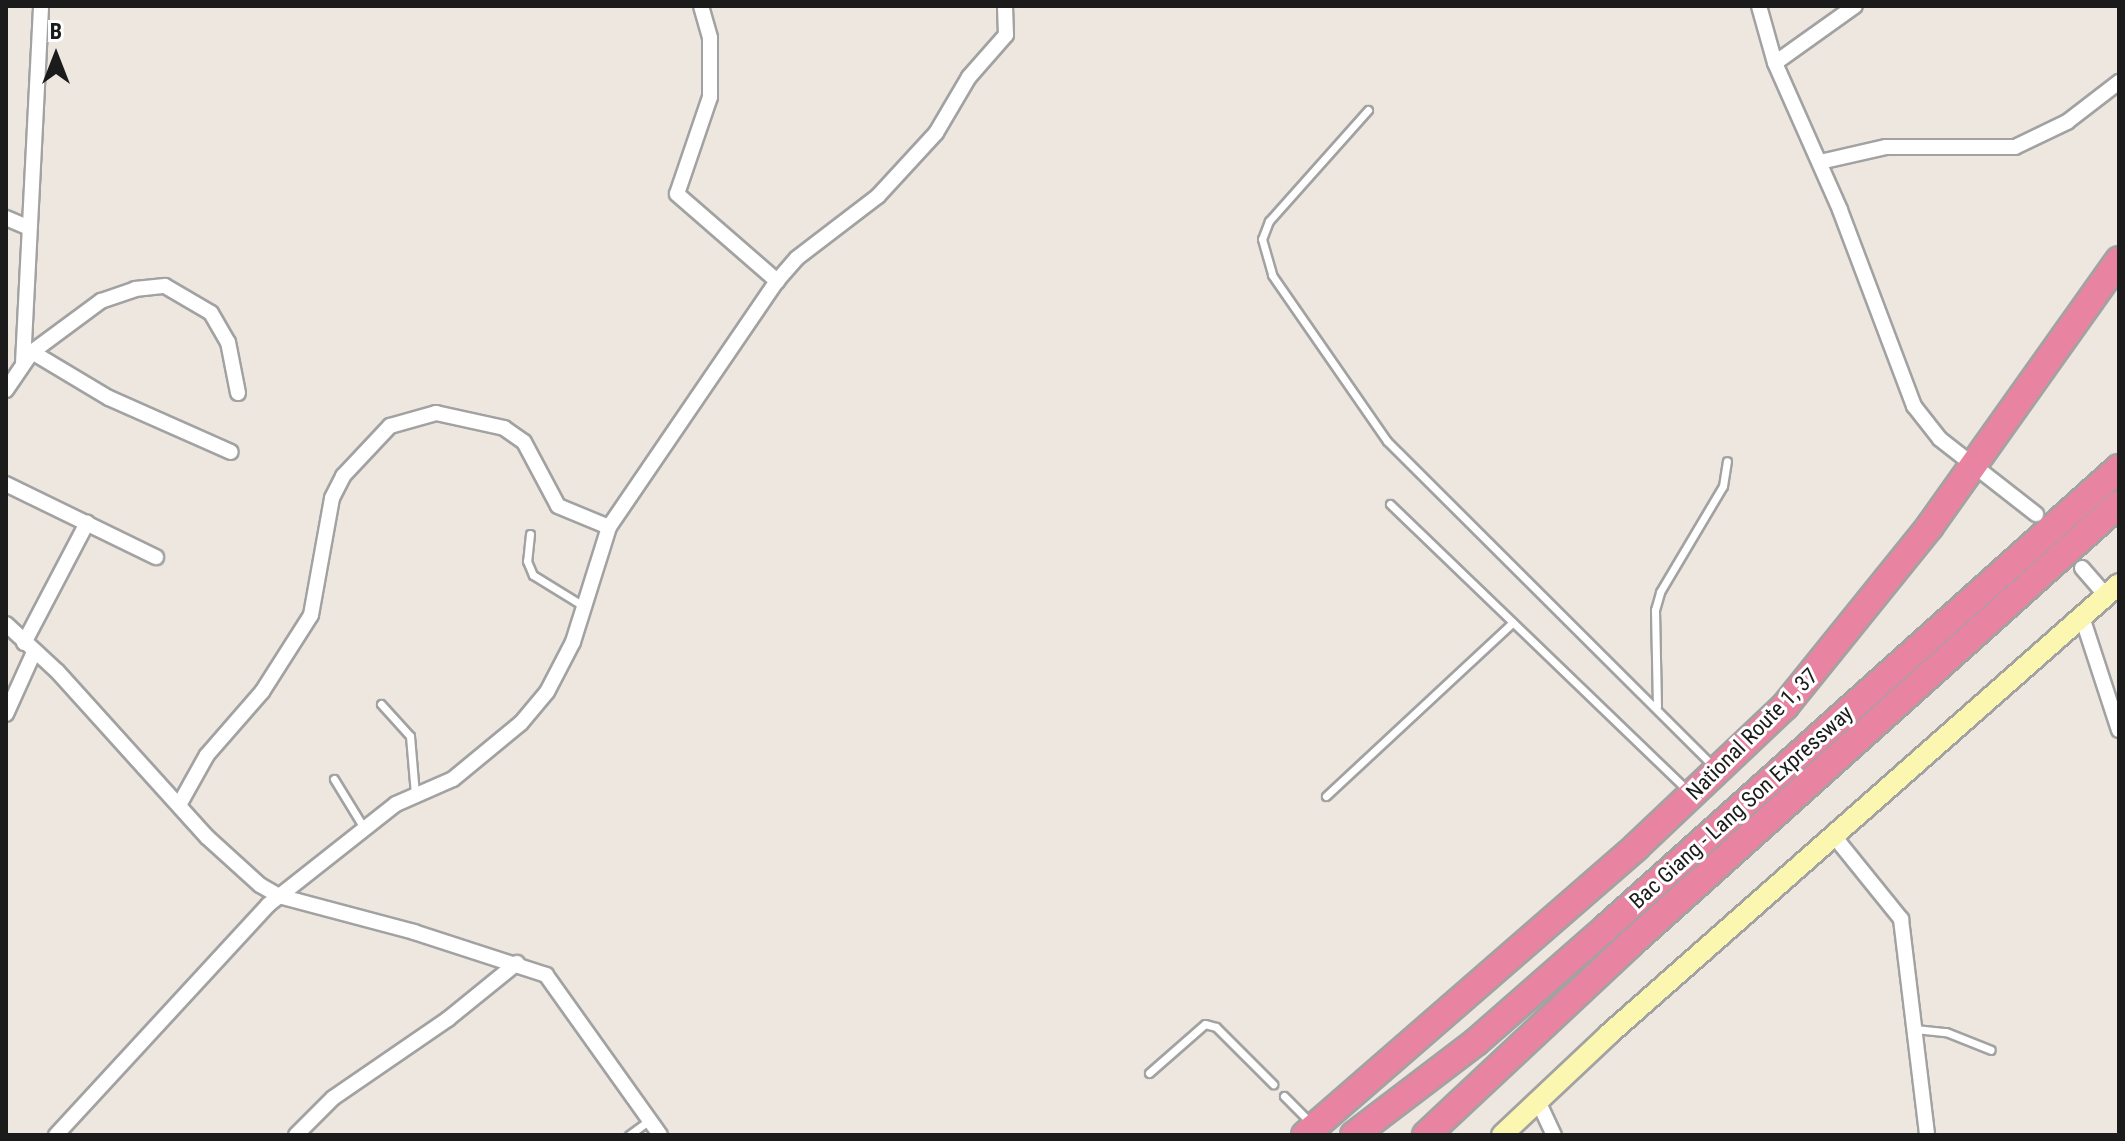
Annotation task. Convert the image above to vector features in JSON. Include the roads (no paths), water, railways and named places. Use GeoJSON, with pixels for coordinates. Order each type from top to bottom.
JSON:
{"type":"FeatureCollection","features":[{"type":"Feature","properties":{"kind":"highway","name":"National Route 1, 37"},"geometry":{"type":"LineString","coordinates":[[1310,1131],[1718,771],[1825,662],[1975,465],[2119,260]]}},
{"type":"Feature","properties":{"kind":"highway","name":"Bac Giang - Lang Son Expressway"},"geometry":{"type":"LineString","coordinates":[[1354,1135],[1511,1011],[2119,468]]}},
{"type":"Feature","properties":{"kind":"highway","name":"Bac Giang - Lang Son Expressway"},"geometry":{"type":"LineString","coordinates":[[1426,1135],[1630,944],[2119,504]]}},
{"type":"Feature","properties":{"kind":"street"},"geometry":{"type":"LineString","coordinates":[[6,390],[20,363],[41,6]]}},
{"type":"Feature","properties":{"kind":"street"},"geometry":{"type":"LineString","coordinates":[[701,6],[710,38],[710,97],[677,194],[777,281]]}},
{"type":"Feature","properties":{"kind":"street"},"geometry":{"type":"LineString","coordinates":[[56,1135],[279,896],[364,828],[415,794],[453,779],[521,723],[562,666],[585,607],[609,527],[777,281],[797,258],[878,196],[936,133],[977,65],[1006,35],[1005,6]]}},
{"type":"Feature","properties":{"kind":"street"},"geometry":{"type":"LineString","coordinates":[[1759,6],[1775,63],[1820,162],[1914,406],[1940,439],[2036,514]]}},
{"type":"Feature","properties":{"kind":"street"},"geometry":{"type":"LineString","coordinates":[[1775,63],[1855,6]]}},
{"type":"Feature","properties":{"kind":"street"},"geometry":{"type":"LineString","coordinates":[[1820,162],[1886,147],[2015,147],[2067,122],[2119,82]]}},
{"type":"Feature","properties":{"kind":"street"},"geometry":{"type":"LineString","coordinates":[[6,218],[29,228]]}},
{"type":"Feature","properties":{"kind":"street"},"geometry":{"type":"LineString","coordinates":[[20,363],[101,301],[165,286],[211,313],[228,342],[238,393]]}},
{"type":"Feature","properties":{"kind":"street"},"geometry":{"type":"LineString","coordinates":[[20,363],[231,452]]}},
{"type":"Feature","properties":{"kind":"street"},"geometry":{"type":"LineString","coordinates":[[179,805],[207,755],[262,692],[311,615],[332,498],[343,476],[390,426],[436,413],[504,428],[524,442],[558,506],[609,527]]}},
{"type":"Feature","properties":{"kind":"street"},"geometry":{"type":"LineString","coordinates":[[6,484],[156,557]]}},
{"type":"Feature","properties":{"kind":"street"},"geometry":{"type":"LineString","coordinates":[[6,714],[29,648],[87,523]]}},
{"type":"Feature","properties":{"kind":"street"},"geometry":{"type":"LineString","coordinates":[[1502,1135],[2112,590],[2082,568]]}},
{"type":"Feature","properties":{"kind":"street"},"geometry":{"type":"LineString","coordinates":[[2082,617],[2119,730]]}},
{"type":"Feature","properties":{"kind":"street"},"geometry":{"type":"LineString","coordinates":[[6,624],[207,837],[279,896],[517,963],[546,975],[660,1135]]}},
{"type":"Feature","properties":{"kind":"street"},"geometry":{"type":"LineString","coordinates":[[1834,836],[1901,919],[1927,1135]]}},
{"type":"Feature","properties":{"kind":"street"},"geometry":{"type":"LineString","coordinates":[[296,1135],[333,1098],[448,1019],[517,963]]}},
{"type":"Feature","properties":{"kind":"street"},"geometry":{"type":"LineString","coordinates":[[1538,1101],[1554,1135]]}},
{"type":"Feature","properties":{"kind":"lane"},"geometry":{"type":"LineString","coordinates":[[1368,110],[1269,221],[1262,239],[1268,266],[1387,441],[1657,706],[1718,771]]}},
{"type":"Feature","properties":{"kind":"lane"},"geometry":{"type":"LineString","coordinates":[[1657,706],[1655,610],[1660,592],[1723,486],[1727,461]]}},
{"type":"Feature","properties":{"kind":"lane"},"geometry":{"type":"LineString","coordinates":[[1390,504],[1692,794]]}},
{"type":"Feature","properties":{"kind":"lane"},"geometry":{"type":"LineString","coordinates":[[530,534],[527,561],[533,575],[585,607]]}},
{"type":"Feature","properties":{"kind":"lane"},"geometry":{"type":"LineString","coordinates":[[1326,796],[1513,622]]}},
{"type":"Feature","properties":{"kind":"lane"},"geometry":{"type":"LineString","coordinates":[[381,704],[410,736],[415,794]]}},
{"type":"Feature","properties":{"kind":"lane"},"geometry":{"type":"LineString","coordinates":[[334,779],[364,828]]}},
{"type":"Feature","properties":{"kind":"lane"},"geometry":{"type":"LineString","coordinates":[[1149,1073],[1205,1024],[1216,1027],[1273,1084]]}},
{"type":"Feature","properties":{"kind":"lane"},"geometry":{"type":"LineString","coordinates":[[1915,1029],[1946,1032],[1991,1050]]}},
{"type":"Feature","properties":{"kind":"lane"},"geometry":{"type":"LineString","coordinates":[[1284,1096],[1310,1131]]}},
{"type":"Feature","properties":{"kind":"lane"},"geometry":{"type":"LineString","coordinates":[[629,1135],[650,1120]]}}]}
